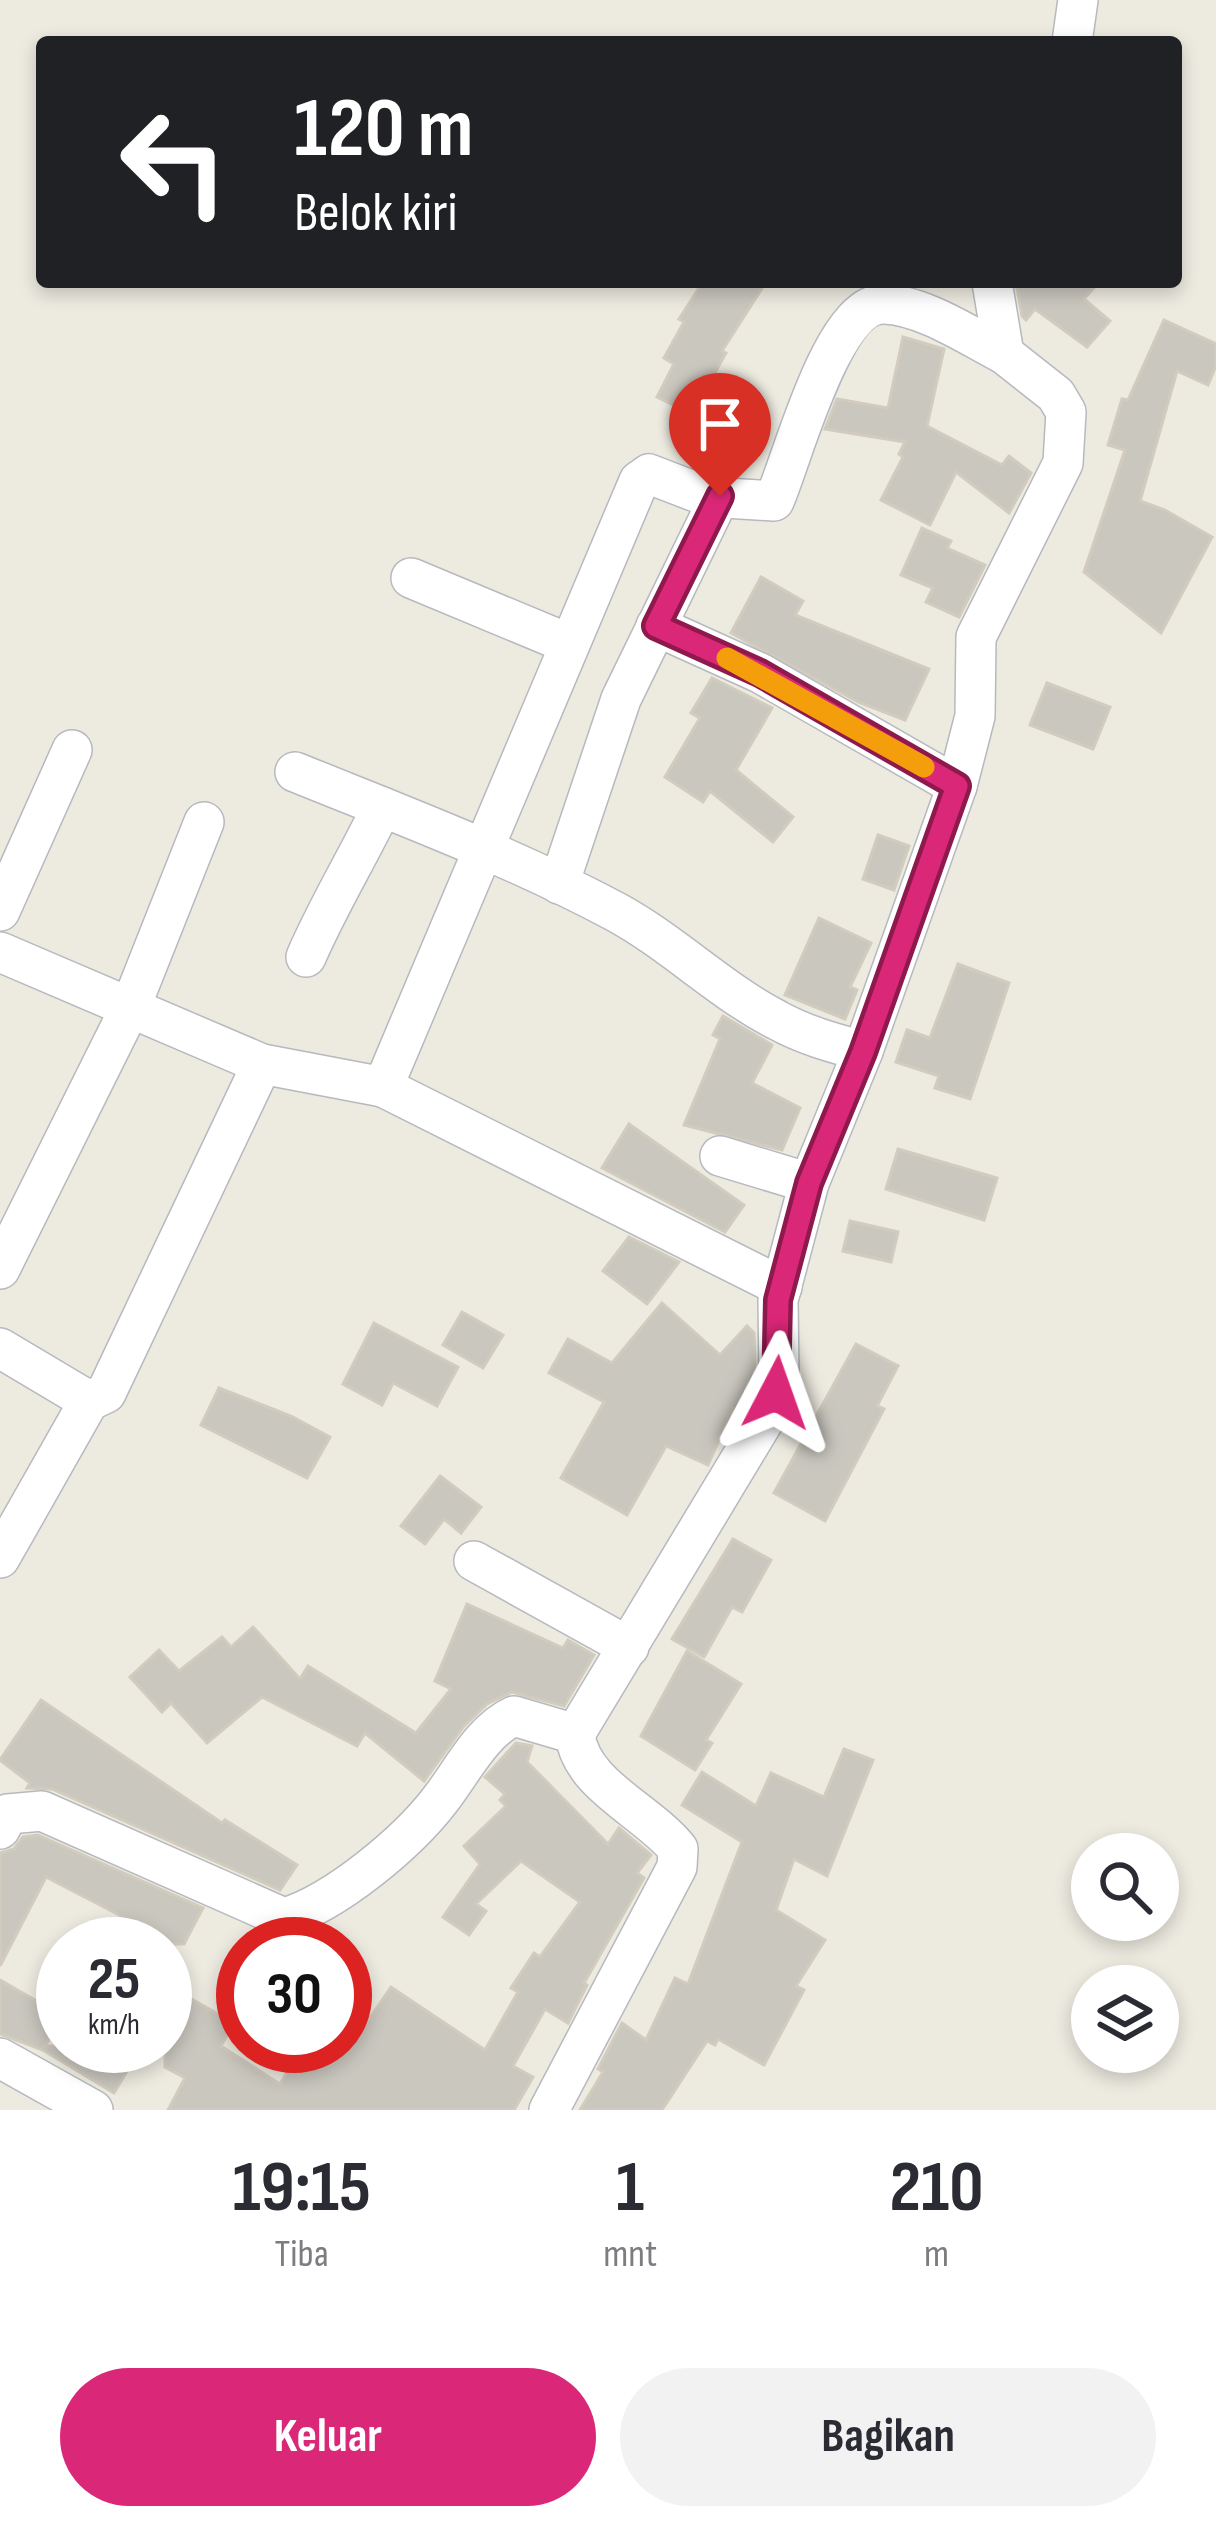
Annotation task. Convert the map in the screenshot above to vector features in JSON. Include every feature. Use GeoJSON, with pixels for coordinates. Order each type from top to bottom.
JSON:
{"type":"FeatureCollection","features":[{"type":"Feature","properties":{"kind":"street"},"geometry":{"type":"LineString","coordinates":[[1073,36],[1078,0]]}},
{"type":"Feature","properties":{"kind":"street"},"geometry":{"type":"LineString","coordinates":[[993,288],[1004,354]]}},
{"type":"Feature","properties":{"kind":"street"},"geometry":{"type":"LineString","coordinates":[[383,1087],[638,481],[649,474],[709,497],[774,501],[837,342],[873,306],[886,304],[939,322],[1004,354],[1056,395],[1066,412],[1063,463],[976,637],[975,716],[957,786],[863,1052],[809,1183],[782,1287],[779,1375],[769,1412],[575,1734],[584,1766],[664,1832],[678,1850],[677,1867],[549,2110]]}},
{"type":"Feature","properties":{"kind":"street"},"geometry":{"type":"LineString","coordinates":[[559,884],[622,699],[720,496]]}},
{"type":"Feature","properties":{"kind":"street"},"geometry":{"type":"LineString","coordinates":[[411,578],[567,644]]}},
{"type":"Feature","properties":{"kind":"street"},"geometry":{"type":"LineString","coordinates":[[656,626],[760,673],[957,786]]}},
{"type":"Feature","properties":{"kind":"street"},"geometry":{"type":"LineString","coordinates":[[0,911],[72,750]]}},
{"type":"Feature","properties":{"kind":"street"},"geometry":{"type":"LineString","coordinates":[[295,772],[559,884],[644,929],[774,1019],[863,1052]]}},
{"type":"Feature","properties":{"kind":"street"},"geometry":{"type":"LineString","coordinates":[[306,958],[340,881],[351,872],[382,807]]}},
{"type":"Feature","properties":{"kind":"street"},"geometry":{"type":"LineString","coordinates":[[0,1269],[130,1006],[204,821]]}},
{"type":"Feature","properties":{"kind":"street"},"geometry":{"type":"LineString","coordinates":[[0,952],[262,1064],[383,1087],[782,1287]]}},
{"type":"Feature","properties":{"kind":"street"},"geometry":{"type":"LineString","coordinates":[[0,1558],[89,1402],[106,1393],[262,1064]]}},
{"type":"Feature","properties":{"kind":"street"},"geometry":{"type":"LineString","coordinates":[[720,1156],[809,1183]]}},
{"type":"Feature","properties":{"kind":"street"},"geometry":{"type":"LineString","coordinates":[[0,1348],[89,1402]]}},
{"type":"Feature","properties":{"kind":"street"},"geometry":{"type":"LineString","coordinates":[[474,1561],[629,1647]]}},
{"type":"Feature","properties":{"kind":"street"},"geometry":{"type":"LineString","coordinates":[[0,1828],[8,1814],[42,1811],[284,1918],[313,1910],[339,1894],[436,1806],[493,1730],[506,1720],[514,1717],[575,1734]]}},
{"type":"Feature","properties":{"kind":"street"},"geometry":{"type":"LineString","coordinates":[[0,2058],[93,2110]]}},
{"type":"Feature","properties":{"kind":"building"},"geometry":{"type":"Polygon","coordinates":[[[699,288],[762,288],[722,351],[726,353],[692,414],[657,397],[674,364],[664,358],[684,322],[679,319],[699,288]]]}},
{"type":"Feature","properties":{"kind":"building"},"geometry":{"type":"Polygon","coordinates":[[[1017,288],[1094,288],[1084,299],[1110,321],[1087,347],[1035,309],[1026,320],[1017,288]]]}},
{"type":"Feature","properties":{"kind":"building"},"geometry":{"type":"Polygon","coordinates":[[[1164,320],[1216,344],[1216,366],[1208,385],[1177,371],[1140,501],[1212,537],[1161,633],[1084,572],[1125,450],[1108,445],[1122,399],[1128,400],[1164,320]]]}},
{"type":"Feature","properties":{"kind":"building"},"geometry":{"type":"Polygon","coordinates":[[[903,337],[944,349],[927,426],[1002,465],[1009,456],[1031,473],[1009,513],[956,472],[930,525],[881,500],[903,457],[899,454],[905,442],[825,429],[837,399],[888,408],[903,337]]]}},
{"type":"Feature","properties":{"kind":"building"},"geometry":{"type":"Polygon","coordinates":[[[922,528],[951,541],[947,548],[985,565],[959,617],[926,602],[933,588],[901,575],[922,528]]]}},
{"type":"Feature","properties":{"kind":"building"},"geometry":{"type":"Polygon","coordinates":[[[761,577],[803,601],[795,615],[929,669],[905,720],[858,702],[731,633],[761,577]]]}},
{"type":"Feature","properties":{"kind":"building"},"geometry":{"type":"Polygon","coordinates":[[[712,678],[772,708],[736,770],[793,817],[773,842],[710,791],[703,802],[665,777],[700,718],[691,713],[712,678]]]}},
{"type":"Feature","properties":{"kind":"building"},"geometry":{"type":"Polygon","coordinates":[[[1047,683],[1110,707],[1093,749],[1030,725],[1047,683]]]}},
{"type":"Feature","properties":{"kind":"building"},"geometry":{"type":"Polygon","coordinates":[[[878,835],[909,846],[894,890],[863,879],[878,835]]]}},
{"type":"Feature","properties":{"kind":"building"},"geometry":{"type":"Polygon","coordinates":[[[819,918],[871,943],[850,987],[857,990],[845,1019],[785,995],[819,918]]]}},
{"type":"Feature","properties":{"kind":"building"},"geometry":{"type":"Polygon","coordinates":[[[958,964],[1009,983],[970,1099],[935,1088],[939,1076],[896,1062],[907,1030],[930,1038],[958,964]]]}},
{"type":"Feature","properties":{"kind":"building"},"geometry":{"type":"Polygon","coordinates":[[[723,1016],[772,1045],[752,1083],[800,1108],[782,1150],[684,1125],[720,1039],[713,1035],[723,1016]]]}},
{"type":"Feature","properties":{"kind":"building"},"geometry":{"type":"Polygon","coordinates":[[[629,1124],[744,1205],[725,1232],[602,1168],[629,1124]]]}},
{"type":"Feature","properties":{"kind":"building"},"geometry":{"type":"Polygon","coordinates":[[[898,1149],[997,1178],[984,1220],[886,1189],[898,1149]]]}},
{"type":"Feature","properties":{"kind":"building"},"geometry":{"type":"Polygon","coordinates":[[[850,1221],[898,1232],[891,1262],[843,1251],[850,1221]]]}},
{"type":"Feature","properties":{"kind":"building"},"geometry":{"type":"Polygon","coordinates":[[[629,1237],[679,1262],[647,1304],[603,1271],[629,1237]]]}},
{"type":"Feature","properties":{"kind":"building"},"geometry":{"type":"Polygon","coordinates":[[[662,1303],[720,1355],[747,1326],[754,1333],[755,1372],[747,1402],[740,1414],[733,1408],[708,1465],[666,1446],[627,1515],[561,1478],[604,1402],[549,1373],[568,1339],[612,1363],[662,1303]]]}},
{"type":"Feature","properties":{"kind":"building"},"geometry":{"type":"Polygon","coordinates":[[[462,1312],[503,1335],[483,1368],[443,1345],[462,1312]]]}},
{"type":"Feature","properties":{"kind":"building"},"geometry":{"type":"Polygon","coordinates":[[[374,1323],[458,1367],[437,1406],[393,1383],[382,1405],[343,1384],[374,1323]]]}},
{"type":"Feature","properties":{"kind":"building"},"geometry":{"type":"Polygon","coordinates":[[[856,1344],[898,1366],[877,1406],[884,1409],[825,1521],[774,1493],[856,1344]]]}},
{"type":"Feature","properties":{"kind":"building"},"geometry":{"type":"Polygon","coordinates":[[[219,1388],[330,1437],[307,1478],[201,1425],[219,1388]]]}},
{"type":"Feature","properties":{"kind":"building"},"geometry":{"type":"Polygon","coordinates":[[[440,1476],[481,1507],[461,1533],[444,1519],[425,1544],[401,1526],[440,1476]]]}},
{"type":"Feature","properties":{"kind":"building"},"geometry":{"type":"Polygon","coordinates":[[[733,1539],[771,1560],[742,1612],[732,1607],[704,1657],[672,1639],[733,1539]]]}},
{"type":"Feature","properties":{"kind":"building"},"geometry":{"type":"Polygon","coordinates":[[[467,1604],[563,1648],[568,1640],[594,1655],[564,1706],[512,1692],[487,1704],[463,1727],[424,1781],[365,1733],[357,1746],[262,1697],[207,1743],[171,1703],[162,1712],[130,1677],[159,1650],[179,1671],[222,1637],[231,1647],[253,1627],[300,1679],[308,1666],[416,1733],[451,1689],[435,1681],[467,1604]]]}},
{"type":"Feature","properties":{"kind":"building"},"geometry":{"type":"Polygon","coordinates":[[[687,1651],[741,1684],[706,1740],[712,1743],[695,1770],[641,1736],[687,1651]]]}},
{"type":"Feature","properties":{"kind":"building"},"geometry":{"type":"Polygon","coordinates":[[[41,1700],[222,1823],[225,1820],[297,1865],[280,1890],[52,1789],[27,1788],[30,1783],[0,1760],[41,1700]]]}},
{"type":"Feature","properties":{"kind":"building"},"geometry":{"type":"Polygon","coordinates":[[[516,1743],[532,1746],[527,1762],[608,1844],[619,1828],[651,1855],[637,1873],[644,1878],[584,1983],[568,2023],[545,2009],[513,2066],[533,2077],[514,2110],[168,2110],[185,2078],[176,2073],[192,2073],[192,1999],[216,2013],[216,2073],[263,2073],[280,2084],[287,2073],[372,2073],[372,2015],[391,1987],[485,2050],[518,1992],[511,1988],[534,1953],[540,1957],[580,1902],[521,1861],[476,1904],[486,1911],[469,1935],[443,1917],[480,1864],[464,1846],[506,1806],[500,1800],[505,1794],[485,1777],[516,1743]]]}},
{"type":"Feature","properties":{"kind":"building"},"geometry":{"type":"Polygon","coordinates":[[[844,1749],[873,1760],[827,1876],[794,1859],[776,1910],[825,1940],[796,1986],[804,1990],[764,2065],[718,2039],[715,2045],[707,2041],[662,2110],[580,2110],[603,2072],[598,2069],[622,2023],[646,2040],[675,1978],[688,1984],[742,1842],[682,1805],[702,1772],[756,1806],[771,1773],[824,1797],[844,1749]]]}},
{"type":"Feature","properties":{"kind":"building"},"geometry":{"type":"Polygon","coordinates":[[[38,1835],[203,1908],[192,1929],[192,1917],[123,1917],[46,1877],[0,1966],[0,1853],[14,1849],[23,1837],[38,1835]]]}},
{"type":"Feature","properties":{"kind":"building"},"geometry":{"type":"Polygon","coordinates":[[[0,1980],[36,2001],[36,2047],[0,2034],[0,1980]]]}},
{"type":"Feature","properties":{"kind":"building"},"geometry":{"type":"Polygon","coordinates":[[[81,2073],[126,2073],[114,2093],[81,2073]]]}},
{"type":"Feature","properties":{"kind":"slow traffic"},"geometry":{"type":"LineString","coordinates":[[727,658],[924,767]]}},
{"type":"Feature","properties":{"kind":"route"},"geometry":{"type":"LineString","coordinates":[[720,496],[656,626],[760,673],[957,786],[863,1052],[809,1183],[778,1300],[776,1393]]}}]}
